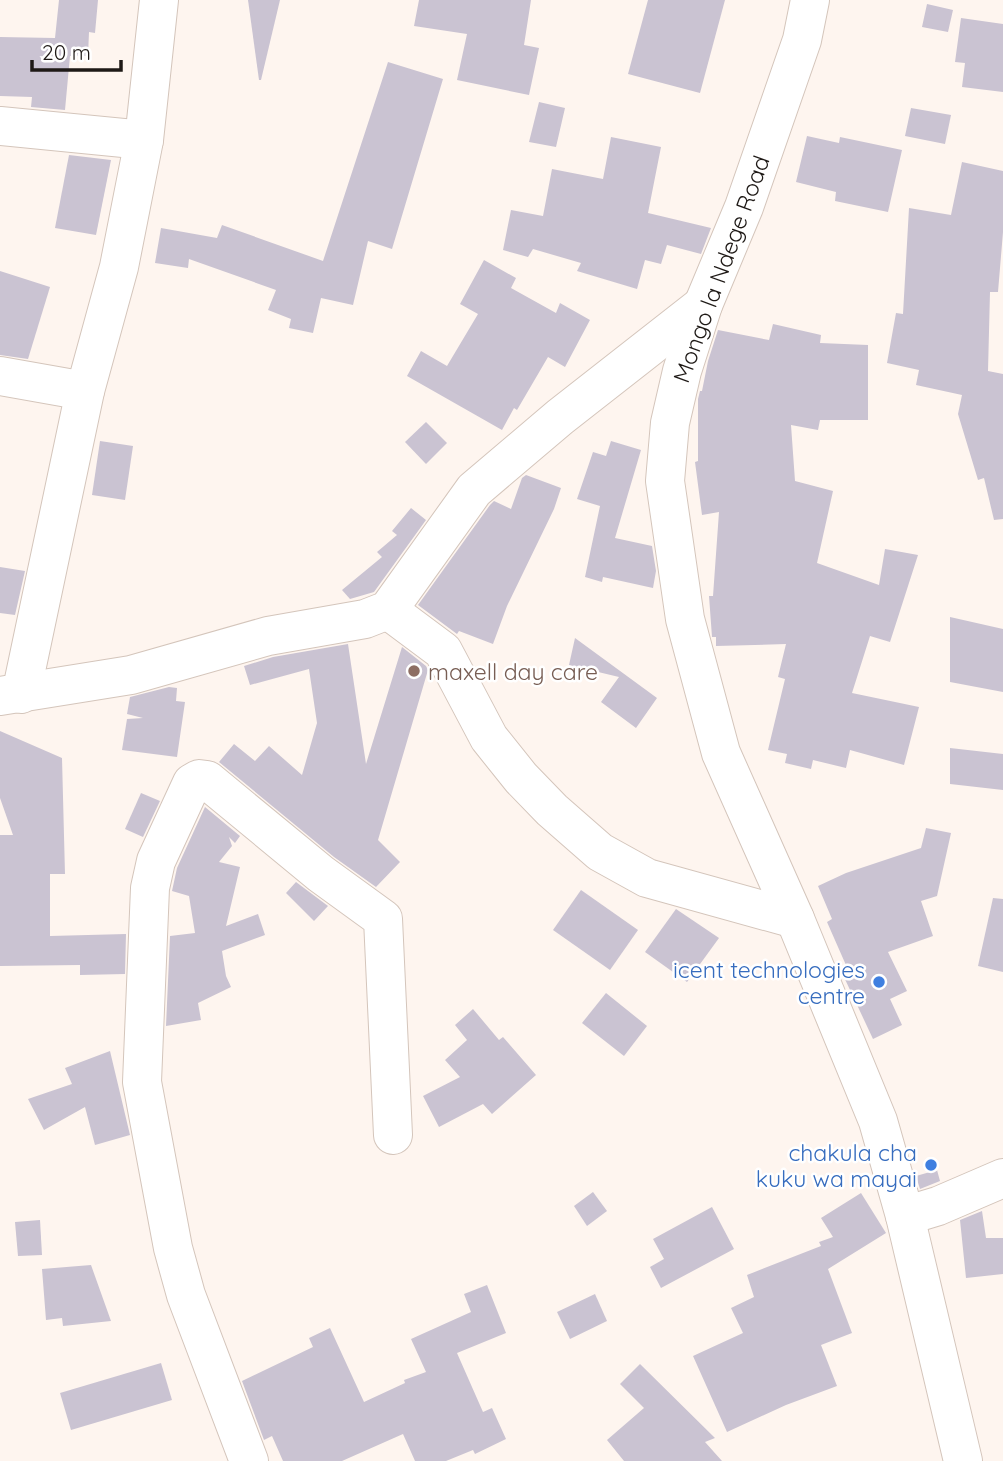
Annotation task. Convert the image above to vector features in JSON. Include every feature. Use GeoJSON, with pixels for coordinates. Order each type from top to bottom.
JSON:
{"type":"FeatureCollection","features":[{"type":"Feature","properties":{"kind":"street"},"geometry":{"type":"LineString","coordinates":[[159,0],[144,140],[119,267],[85,391],[10,695],[131,675],[268,636],[365,619],[388,610],[474,490],[560,417],[703,305]]}},
{"type":"Feature","properties":{"kind":"street","name":"Mongo la Ndege Road"},"geometry":{"type":"LineString","coordinates":[[810,0],[802,40],[744,207],[703,305],[682,371],[670,423],[665,481],[683,605],[721,752],[795,919],[878,1121],[905,1216],[963,1461]]}},
{"type":"Feature","properties":{"kind":"street"},"geometry":{"type":"LineString","coordinates":[[0,126],[144,140]]}},
{"type":"Feature","properties":{"kind":"street"},"geometry":{"type":"LineString","coordinates":[[0,376],[85,391]]}},
{"type":"Feature","properties":{"kind":"street"},"geometry":{"type":"LineString","coordinates":[[388,610],[443,651],[489,738],[537,794],[600,852],[647,878],[795,919]]}},
{"type":"Feature","properties":{"kind":"street"},"geometry":{"type":"LineString","coordinates":[[249,1461],[186,1295],[173,1248],[142,1082],[150,888],[156,861],[192,783],[199,779],[207,780],[321,874],[383,919],[393,1135]]}},
{"type":"Feature","properties":{"kind":"street"},"geometry":{"type":"LineString","coordinates":[[905,1216],[938,1206],[1003,1178]]}},
{"type":"Feature","properties":{"kind":"building"},"geometry":{"type":"Polygon","coordinates":[[[59,0],[98,0],[95,33],[89,32],[88,56],[70,56],[65,110],[31,107],[32,97],[0,96],[0,37],[55,38],[59,0]]]}},
{"type":"Feature","properties":{"kind":"building"},"geometry":{"type":"Polygon","coordinates":[[[248,0],[280,0],[261,80],[259,80],[248,0]]]}},
{"type":"Feature","properties":{"kind":"building"},"geometry":{"type":"Polygon","coordinates":[[[419,0],[531,0],[524,45],[539,48],[529,95],[457,80],[467,34],[414,26],[419,0]]]}},
{"type":"Feature","properties":{"kind":"building"},"geometry":{"type":"Polygon","coordinates":[[[648,0],[725,0],[700,93],[628,74],[648,0]]]}},
{"type":"Feature","properties":{"kind":"building"},"geometry":{"type":"Polygon","coordinates":[[[927,4],[953,10],[948,32],[922,27],[927,4]]]}},
{"type":"Feature","properties":{"kind":"building"},"geometry":{"type":"Polygon","coordinates":[[[961,18],[1003,24],[1003,92],[962,87],[965,63],[955,62],[961,18]]]}},
{"type":"Feature","properties":{"kind":"building"},"geometry":{"type":"Polygon","coordinates":[[[388,62],[443,79],[392,249],[368,241],[353,305],[321,298],[313,333],[289,328],[291,319],[268,310],[276,290],[189,259],[188,268],[155,263],[161,228],[217,238],[222,225],[323,261],[388,62]]]}},
{"type":"Feature","properties":{"kind":"building"},"geometry":{"type":"Polygon","coordinates":[[[539,102],[565,108],[556,147],[529,142],[539,102]]]}},
{"type":"Feature","properties":{"kind":"building"},"geometry":{"type":"Polygon","coordinates":[[[911,108],[951,115],[945,144],[905,136],[911,108]]]}},
{"type":"Feature","properties":{"kind":"building"},"geometry":{"type":"Polygon","coordinates":[[[807,136],[839,143],[840,137],[902,150],[888,212],[835,201],[836,192],[796,182],[807,136]]]}},
{"type":"Feature","properties":{"kind":"building"},"geometry":{"type":"Polygon","coordinates":[[[611,137],[661,147],[648,213],[711,228],[701,254],[667,245],[661,264],[645,260],[637,289],[577,271],[581,263],[533,249],[528,257],[503,250],[511,210],[543,216],[552,169],[603,179],[611,137]]]}},
{"type":"Feature","properties":{"kind":"building"},"geometry":{"type":"Polygon","coordinates":[[[69,155],[111,160],[96,235],[55,228],[69,155]]]}},
{"type":"Feature","properties":{"kind":"building"},"geometry":{"type":"Polygon","coordinates":[[[962,162],[1003,171],[1003,232],[998,292],[990,292],[988,371],[1003,374],[1003,519],[994,520],[984,478],[978,480],[958,414],[962,395],[916,385],[919,370],[887,363],[896,313],[903,314],[909,208],[951,215],[962,162]]]}},
{"type":"Feature","properties":{"kind":"building"},"geometry":{"type":"Polygon","coordinates":[[[484,260],[516,278],[511,288],[556,313],[560,303],[590,320],[565,367],[548,357],[502,430],[407,376],[421,351],[447,366],[478,314],[460,304],[484,260]]]}},
{"type":"Feature","properties":{"kind":"building"},"geometry":{"type":"Polygon","coordinates":[[[0,271],[50,287],[28,359],[0,355],[0,271]]]}},
{"type":"Feature","properties":{"kind":"building"},"geometry":{"type":"Polygon","coordinates":[[[773,324],[821,335],[820,343],[868,345],[868,420],[820,420],[818,430],[791,425],[795,481],[833,491],[817,563],[879,585],[885,549],[918,555],[890,642],[870,636],[852,693],[919,707],[904,765],[850,750],[846,768],[813,760],[811,769],[785,763],[787,754],[768,750],[785,679],[778,677],[786,644],[716,646],[716,637],[712,637],[709,596],[713,596],[719,512],[702,515],[695,462],[698,461],[698,399],[718,330],[769,340],[773,324]]]}},
{"type":"Feature","properties":{"kind":"building"},"geometry":{"type":"Polygon","coordinates":[[[426,422],[447,443],[426,464],[405,442],[426,422]]]}},
{"type":"Feature","properties":{"kind":"building"},"geometry":{"type":"Polygon","coordinates":[[[100,441],[133,446],[125,500],[92,495],[100,441]]]}},
{"type":"Feature","properties":{"kind":"building"},"geometry":{"type":"Polygon","coordinates":[[[611,441],[641,450],[615,538],[652,546],[656,571],[653,588],[603,577],[602,582],[585,577],[600,506],[577,499],[593,452],[606,456],[611,441]]]}},
{"type":"Feature","properties":{"kind":"building"},"geometry":{"type":"Polygon","coordinates":[[[526,475],[561,488],[554,509],[507,606],[493,644],[459,631],[457,634],[418,605],[490,505],[494,501],[511,509],[522,478],[526,475]]]}},
{"type":"Feature","properties":{"kind":"building"},"geometry":{"type":"Polygon","coordinates":[[[411,508],[426,520],[374,592],[350,599],[342,590],[382,557],[377,552],[397,535],[392,531],[411,508]]]}},
{"type":"Feature","properties":{"kind":"building"},"geometry":{"type":"Polygon","coordinates":[[[0,567],[25,571],[15,615],[0,613],[0,567]]]}},
{"type":"Feature","properties":{"kind":"building"},"geometry":{"type":"Polygon","coordinates":[[[950,617],[1003,629],[1003,692],[950,682],[950,617]]]}},
{"type":"Feature","properties":{"kind":"building"},"geometry":{"type":"Polygon","coordinates":[[[575,638],[657,698],[636,728],[601,702],[619,677],[569,665],[575,638]]]}},
{"type":"Feature","properties":{"kind":"building"},"geometry":{"type":"Polygon","coordinates":[[[348,644],[366,764],[402,647],[428,670],[378,840],[400,862],[376,887],[334,857],[219,762],[234,744],[255,761],[269,746],[302,775],[317,723],[309,669],[250,685],[244,666],[273,657],[348,644]]]}},
{"type":"Feature","properties":{"kind":"building"},"geometry":{"type":"Polygon","coordinates":[[[169,687],[177,688],[176,701],[185,702],[177,757],[122,750],[127,719],[143,718],[127,714],[130,697],[169,687]]]}},
{"type":"Feature","properties":{"kind":"building"},"geometry":{"type":"Polygon","coordinates":[[[0,731],[62,758],[65,874],[50,874],[50,936],[126,934],[125,974],[80,975],[80,965],[0,966],[0,835],[13,835],[0,798],[0,731]]]}},
{"type":"Feature","properties":{"kind":"building"},"geometry":{"type":"Polygon","coordinates":[[[950,748],[1003,754],[1003,790],[950,784],[950,748]]]}},
{"type":"Feature","properties":{"kind":"building"},"geometry":{"type":"Polygon","coordinates":[[[141,793],[160,801],[143,837],[125,829],[141,793]]]}},
{"type":"Feature","properties":{"kind":"building"},"geometry":{"type":"Polygon","coordinates":[[[205,807],[240,836],[235,843],[229,837],[232,846],[219,862],[240,867],[226,926],[258,914],[265,935],[222,951],[226,976],[231,987],[198,1003],[201,1020],[166,1026],[170,936],[195,933],[189,896],[172,891],[177,868],[205,807]]]}},
{"type":"Feature","properties":{"kind":"building"},"geometry":{"type":"Polygon","coordinates":[[[926,828],[951,833],[937,896],[921,901],[933,936],[888,952],[907,991],[890,999],[902,1025],[873,1039],[843,975],[849,972],[827,922],[832,919],[818,886],[846,873],[921,848],[926,828]]]}},
{"type":"Feature","properties":{"kind":"building"},"geometry":{"type":"Polygon","coordinates":[[[296,882],[328,906],[314,921],[286,893],[296,882]]]}},
{"type":"Feature","properties":{"kind":"building"},"geometry":{"type":"Polygon","coordinates":[[[581,890],[638,930],[610,970],[553,930],[581,890]]]}},
{"type":"Feature","properties":{"kind":"building"},"geometry":{"type":"Polygon","coordinates":[[[993,898],[1003,899],[1003,972],[978,966],[993,898]]]}},
{"type":"Feature","properties":{"kind":"building"},"geometry":{"type":"Polygon","coordinates":[[[676,909],[719,938],[687,982],[645,952],[676,909]]]}},
{"type":"Feature","properties":{"kind":"building"},"geometry":{"type":"Polygon","coordinates":[[[606,993],[647,1026],[624,1056],[582,1023],[606,993]]]}},
{"type":"Feature","properties":{"kind":"building"},"geometry":{"type":"Polygon","coordinates":[[[473,1009],[499,1040],[503,1037],[536,1075],[492,1114],[483,1104],[439,1127],[423,1096],[460,1077],[445,1060],[467,1040],[455,1025],[473,1009]]]}},
{"type":"Feature","properties":{"kind":"building"},"geometry":{"type":"Polygon","coordinates":[[[110,1051],[130,1135],[95,1145],[85,1107],[44,1130],[28,1099],[72,1084],[65,1068],[110,1051]]]}},
{"type":"Feature","properties":{"kind":"building"},"geometry":{"type":"Polygon","coordinates":[[[937,1170],[940,1181],[920,1189],[916,1176],[937,1170]]]}},
{"type":"Feature","properties":{"kind":"building"},"geometry":{"type":"Polygon","coordinates":[[[593,1192],[607,1211],[587,1226],[574,1206],[593,1192]]]}},
{"type":"Feature","properties":{"kind":"building"},"geometry":{"type":"Polygon","coordinates":[[[861,1193],[886,1233],[828,1269],[852,1333],[821,1345],[837,1386],[786,1405],[727,1432],[693,1356],[743,1333],[731,1308],[754,1297],[747,1275],[821,1246],[819,1242],[833,1237],[821,1218],[861,1193]]]}},
{"type":"Feature","properties":{"kind":"building"},"geometry":{"type":"Polygon","coordinates":[[[712,1207],[734,1249],[661,1288],[650,1267],[664,1259],[653,1239],[712,1207]]]}},
{"type":"Feature","properties":{"kind":"building"},"geometry":{"type":"Polygon","coordinates":[[[982,1211],[986,1238],[1003,1238],[1003,1274],[966,1278],[960,1220],[982,1211]]]}},
{"type":"Feature","properties":{"kind":"building"},"geometry":{"type":"Polygon","coordinates":[[[40,1220],[42,1255],[18,1256],[15,1222],[40,1220]]]}},
{"type":"Feature","properties":{"kind":"building"},"geometry":{"type":"Polygon","coordinates":[[[91,1265],[111,1321],[63,1326],[62,1318],[46,1320],[42,1269],[91,1265]]]}},
{"type":"Feature","properties":{"kind":"building"},"geometry":{"type":"Polygon","coordinates":[[[487,1285],[506,1333],[457,1353],[483,1412],[492,1408],[506,1439],[475,1454],[473,1450],[446,1461],[415,1461],[403,1434],[342,1461],[283,1461],[272,1436],[264,1440],[242,1381],[313,1347],[309,1338],[330,1328],[364,1402],[405,1383],[404,1380],[426,1372],[411,1339],[471,1312],[464,1294],[487,1285]]]}},
{"type":"Feature","properties":{"kind":"building"},"geometry":{"type":"Polygon","coordinates":[[[595,1294],[607,1321],[570,1339],[557,1312],[595,1294]]]}},
{"type":"Feature","properties":{"kind":"building"},"geometry":{"type":"Polygon","coordinates":[[[161,1363],[172,1400],[71,1430],[60,1393],[161,1363]]]}},
{"type":"Feature","properties":{"kind":"building"},"geometry":{"type":"Polygon","coordinates":[[[640,1364],[715,1438],[705,1442],[722,1461],[624,1461],[607,1440],[644,1408],[620,1384],[640,1364]]]}},
{"type":"Feature","properties":{"kind":"place","name":"maxell day care"},"geometry":{"type":"Point","coordinates":[414,671]}},
{"type":"Feature","properties":{"kind":"place","name":"icent technologies centre"},"geometry":{"type":"Point","coordinates":[879,982]}},
{"type":"Feature","properties":{"kind":"place","name":"chakula cha kuku wa mayai"},"geometry":{"type":"Point","coordinates":[931,1165]}}]}
